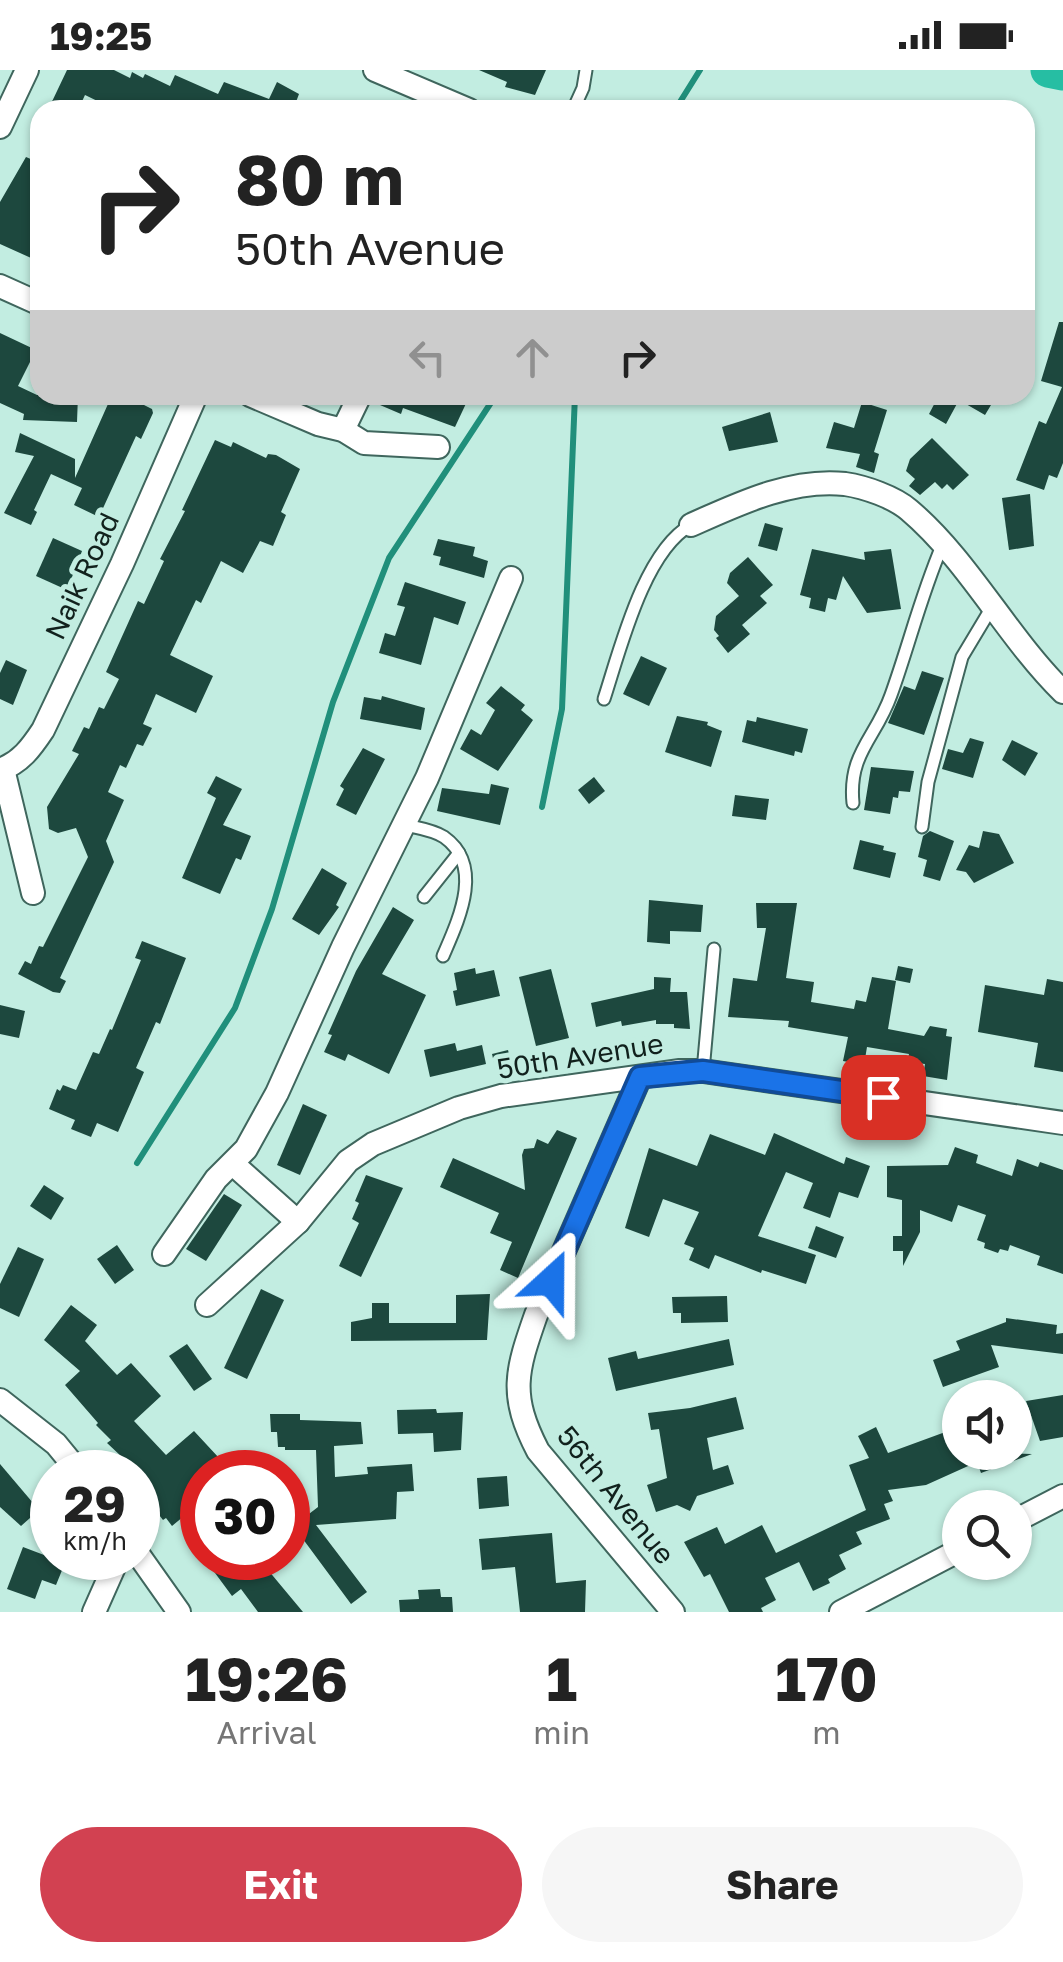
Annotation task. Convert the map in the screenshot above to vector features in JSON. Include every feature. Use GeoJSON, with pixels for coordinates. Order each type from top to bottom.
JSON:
{"type":"FeatureCollection","features":[{"type":"Feature","properties":{"kind":"street"},"geometry":{"type":"LineString","coordinates":[[0,127],[27,70]]}},
{"type":"Feature","properties":{"kind":"street"},"geometry":{"type":"LineString","coordinates":[[375,70],[446,100]]}},
{"type":"Feature","properties":{"kind":"street"},"geometry":{"type":"LineString","coordinates":[[0,286],[30,300]]}},
{"type":"Feature","properties":{"kind":"street","name":"Naik Road"},"geometry":{"type":"LineString","coordinates":[[33,893],[2,769],[30,750],[43,730],[192,405]]}},
{"type":"Feature","properties":{"kind":"street"},"geometry":{"type":"LineString","coordinates":[[273,405],[343,430],[364,442],[438,447]]}},
{"type":"Feature","properties":{"kind":"street"},"geometry":{"type":"LineString","coordinates":[[343,430],[355,405]]}},
{"type":"Feature","properties":{"kind":"street"},"geometry":{"type":"LineString","coordinates":[[691,525],[767,494],[844,484],[907,508],[1063,692]]}},
{"type":"Feature","properties":{"kind":"street"},"geometry":{"type":"LineString","coordinates":[[164,1254],[216,1180],[246,1149],[277,1092],[343,947],[405,825],[510,578]]}},
{"type":"Feature","properties":{"kind":"street","name":"50th Avenue"},"geometry":{"type":"LineString","coordinates":[[208,1305],[298,1222],[348,1160],[406,1128],[501,1096],[703,1071],[1063,1123]]}},
{"type":"Feature","properties":{"kind":"street","name":"56th Avenue"},"geometry":{"type":"LineString","coordinates":[[640,1077],[536,1315],[523,1352],[518,1396],[522,1422],[538,1451],[674,1612]]}},
{"type":"Feature","properties":{"kind":"street"},"geometry":{"type":"LineString","coordinates":[[233,1164],[298,1222]]}},
{"type":"Feature","properties":{"kind":"street"},"geometry":{"type":"LineString","coordinates":[[0,1400],[61,1450]]}},
{"type":"Feature","properties":{"kind":"street"},"geometry":{"type":"LineString","coordinates":[[1032,1512],[1063,1496]]}},
{"type":"Feature","properties":{"kind":"street"},"geometry":{"type":"LineString","coordinates":[[841,1612],[942,1559]]}},
{"type":"Feature","properties":{"kind":"street"},"geometry":{"type":"LineString","coordinates":[[94,1612],[108,1580]]}},
{"type":"Feature","properties":{"kind":"street"},"geometry":{"type":"LineString","coordinates":[[157,1580],[180,1612]]}},
{"type":"Feature","properties":{"kind":"lane"},"geometry":{"type":"LineString","coordinates":[[578,100],[586,70]]}},
{"type":"Feature","properties":{"kind":"lane"},"geometry":{"type":"LineString","coordinates":[[604,699],[647,578],[674,538],[691,525]]}},
{"type":"Feature","properties":{"kind":"lane"},"geometry":{"type":"LineString","coordinates":[[853,803],[852,770],[891,697],[912,625],[942,546]]}},
{"type":"Feature","properties":{"kind":"lane"},"geometry":{"type":"LineString","coordinates":[[922,827],[928,782],[962,657],[992,607]]}},
{"type":"Feature","properties":{"kind":"lane"},"geometry":{"type":"LineString","coordinates":[[405,825],[440,834],[459,853],[464,868],[463,910],[444,956]]}},
{"type":"Feature","properties":{"kind":"lane"},"geometry":{"type":"LineString","coordinates":[[424,898],[459,853]]}},
{"type":"Feature","properties":{"kind":"lane"},"geometry":{"type":"LineString","coordinates":[[703,1071],[714,949]]}},
{"type":"Feature","properties":{"kind":"building"},"geometry":{"type":"Polygon","coordinates":[[[67,70],[114,70],[130,78],[132,72],[143,78],[145,74],[170,86],[175,75],[218,94],[224,82],[269,99],[277,82],[299,94],[297,100],[95,100],[85,95],[83,100],[53,100],[67,70]]]}},
{"type":"Feature","properties":{"kind":"building"},"geometry":{"type":"Polygon","coordinates":[[[479,70],[546,70],[535,95],[505,87],[507,82],[479,70]]]}},
{"type":"Feature","properties":{"kind":"building"},"geometry":{"type":"Polygon","coordinates":[[[26,157],[30,159],[30,258],[0,244],[0,202],[26,157]]]}},
{"type":"Feature","properties":{"kind":"building"},"geometry":{"type":"Polygon","coordinates":[[[1059,322],[1063,322],[1063,463],[1057,478],[1049,475],[1044,490],[1016,480],[1039,421],[1046,424],[1062,387],[1041,381],[1059,322]]]}},
{"type":"Feature","properties":{"kind":"building"},"geometry":{"type":"Polygon","coordinates":[[[0,333],[30,347],[30,362],[18,386],[30,392],[30,405],[78,405],[77,422],[23,420],[24,414],[0,403],[0,333]]]}},
{"type":"Feature","properties":{"kind":"building"},"geometry":{"type":"Polygon","coordinates":[[[108,405],[144,405],[152,409],[141,439],[136,436],[99,517],[74,505],[82,488],[51,474],[31,525],[4,513],[34,456],[15,452],[20,433],[75,459],[75,478],[108,405]]]}},
{"type":"Feature","properties":{"kind":"building"},"geometry":{"type":"Polygon","coordinates":[[[380,405],[465,405],[455,427],[403,408],[401,414],[380,405]]]}},
{"type":"Feature","properties":{"kind":"building"},"geometry":{"type":"Polygon","coordinates":[[[861,405],[887,410],[874,452],[879,454],[874,473],[856,467],[860,454],[826,448],[834,422],[854,428],[861,405]]]}},
{"type":"Feature","properties":{"kind":"building"},"geometry":{"type":"Polygon","coordinates":[[[934,405],[956,405],[946,424],[929,414],[934,405]]]}},
{"type":"Feature","properties":{"kind":"building"},"geometry":{"type":"Polygon","coordinates":[[[968,405],[991,405],[985,415],[968,405]]]}},
{"type":"Feature","properties":{"kind":"building"},"geometry":{"type":"Polygon","coordinates":[[[770,412],[778,442],[729,451],[722,427],[770,412]]]}},
{"type":"Feature","properties":{"kind":"building"},"geometry":{"type":"Polygon","coordinates":[[[932,438],[969,475],[953,490],[947,484],[942,489],[935,482],[920,495],[909,486],[915,479],[906,471],[910,459],[932,438]]]}},
{"type":"Feature","properties":{"kind":"building"},"geometry":{"type":"Polygon","coordinates":[[[215,440],[231,447],[233,442],[266,458],[268,454],[276,455],[300,469],[281,512],[286,515],[273,546],[260,541],[243,573],[221,561],[201,603],[196,600],[170,655],[213,676],[196,713],[156,694],[143,724],[152,728],[143,746],[137,744],[126,768],[120,765],[108,792],[124,800],[106,841],[114,862],[60,978],[66,981],[60,993],[53,992],[18,974],[25,961],[31,964],[39,946],[43,947],[88,857],[76,828],[58,833],[49,829],[47,807],[79,754],[72,751],[84,727],[89,729],[99,707],[104,709],[119,679],[106,672],[138,601],[144,604],[164,561],[160,559],[215,440]]]}},
{"type":"Feature","properties":{"kind":"building"},"geometry":{"type":"Polygon","coordinates":[[[1030,494],[1034,546],[1009,550],[1002,498],[1030,494]]]}},
{"type":"Feature","properties":{"kind":"building"},"geometry":{"type":"Polygon","coordinates":[[[765,523],[783,528],[777,551],[758,546],[765,523]]]}},
{"type":"Feature","properties":{"kind":"building"},"geometry":{"type":"Polygon","coordinates":[[[53,538],[82,551],[67,590],[36,576],[53,538]]]}},
{"type":"Feature","properties":{"kind":"building"},"geometry":{"type":"Polygon","coordinates":[[[438,539],[475,547],[473,556],[488,561],[484,578],[439,565],[441,557],[433,555],[438,539]]]}},
{"type":"Feature","properties":{"kind":"building"},"geometry":{"type":"Polygon","coordinates":[[[812,549],[865,560],[864,552],[891,549],[901,609],[867,613],[843,576],[836,600],[828,598],[825,612],[809,608],[811,598],[800,595],[812,549]]]}},
{"type":"Feature","properties":{"kind":"building"},"geometry":{"type":"Polygon","coordinates":[[[748,557],[773,585],[760,596],[767,603],[742,625],[750,634],[728,653],[716,638],[716,616],[739,596],[727,583],[730,573],[748,557]]]}},
{"type":"Feature","properties":{"kind":"building"},"geometry":{"type":"Polygon","coordinates":[[[405,582],[466,602],[458,625],[434,617],[421,665],[379,653],[385,633],[395,636],[405,607],[397,605],[405,582]]]}},
{"type":"Feature","properties":{"kind":"building"},"geometry":{"type":"Polygon","coordinates":[[[641,656],[667,668],[649,706],[623,694],[641,656]]]}},
{"type":"Feature","properties":{"kind":"building"},"geometry":{"type":"Polygon","coordinates":[[[6,660],[27,670],[13,705],[0,699],[0,673],[6,660]]]}},
{"type":"Feature","properties":{"kind":"building"},"geometry":{"type":"Polygon","coordinates":[[[922,671],[944,678],[924,735],[888,723],[904,686],[915,690],[922,671]]]}},
{"type":"Feature","properties":{"kind":"building"},"geometry":{"type":"Polygon","coordinates":[[[501,686],[525,705],[521,710],[533,720],[498,771],[460,749],[471,729],[481,735],[495,710],[486,703],[501,686]]]}},
{"type":"Feature","properties":{"kind":"building"},"geometry":{"type":"Polygon","coordinates":[[[382,696],[425,708],[421,730],[360,719],[364,697],[381,700],[382,696]]]}},
{"type":"Feature","properties":{"kind":"building"},"geometry":{"type":"Polygon","coordinates":[[[677,716],[708,722],[707,725],[722,731],[711,767],[665,752],[677,716]]]}},
{"type":"Feature","properties":{"kind":"building"},"geometry":{"type":"Polygon","coordinates":[[[757,717],[808,729],[802,753],[795,751],[794,756],[742,742],[747,720],[756,722],[757,717]]]}},
{"type":"Feature","properties":{"kind":"building"},"geometry":{"type":"Polygon","coordinates":[[[970,738],[984,742],[973,778],[942,769],[948,749],[963,753],[970,738]]]}},
{"type":"Feature","properties":{"kind":"building"},"geometry":{"type":"Polygon","coordinates":[[[1012,740],[1038,753],[1025,776],[1002,760],[1012,740]]]}},
{"type":"Feature","properties":{"kind":"building"},"geometry":{"type":"Polygon","coordinates":[[[363,748],[385,759],[356,815],[336,805],[344,789],[340,786],[363,748]]]}},
{"type":"Feature","properties":{"kind":"building"},"geometry":{"type":"Polygon","coordinates":[[[871,767],[914,771],[910,792],[899,791],[898,798],[893,797],[890,814],[864,810],[871,767]]]}},
{"type":"Feature","properties":{"kind":"building"},"geometry":{"type":"Polygon","coordinates":[[[216,776],[242,789],[223,825],[251,836],[220,894],[182,878],[216,798],[207,793],[216,776]]]}},
{"type":"Feature","properties":{"kind":"building"},"geometry":{"type":"Polygon","coordinates":[[[594,777],[605,791],[589,804],[578,790],[594,777]]]}},
{"type":"Feature","properties":{"kind":"building"},"geometry":{"type":"Polygon","coordinates":[[[491,784],[509,788],[500,825],[437,811],[442,788],[489,794],[491,784]]]}},
{"type":"Feature","properties":{"kind":"building"},"geometry":{"type":"Polygon","coordinates":[[[735,795],[769,799],[766,820],[732,816],[735,795]]]}},
{"type":"Feature","properties":{"kind":"building"},"geometry":{"type":"Polygon","coordinates":[[[930,831],[954,841],[940,881],[923,876],[927,860],[918,857],[923,836],[930,831]]]}},
{"type":"Feature","properties":{"kind":"building"},"geometry":{"type":"Polygon","coordinates":[[[983,831],[999,834],[1014,863],[974,883],[966,872],[956,870],[969,845],[979,848],[983,831]]]}},
{"type":"Feature","properties":{"kind":"building"},"geometry":{"type":"Polygon","coordinates":[[[860,840],[896,853],[890,878],[853,869],[860,840]]]}},
{"type":"Feature","properties":{"kind":"building"},"geometry":{"type":"Polygon","coordinates":[[[322,868],[347,883],[336,905],[339,907],[319,935],[292,919],[322,868]]]}},
{"type":"Feature","properties":{"kind":"building"},"geometry":{"type":"Polygon","coordinates":[[[649,900],[703,905],[701,932],[670,931],[670,944],[647,942],[649,900]]]}},
{"type":"Feature","properties":{"kind":"building"},"geometry":{"type":"Polygon","coordinates":[[[756,903],[797,903],[786,978],[814,982],[811,1002],[854,1009],[856,1000],[866,1002],[872,977],[896,981],[888,1029],[924,1036],[930,1026],[947,1029],[946,1036],[952,1037],[947,1080],[923,1076],[925,1064],[907,1062],[909,1054],[867,1047],[864,1065],[843,1061],[848,1037],[788,1027],[789,1021],[728,1017],[733,978],[757,981],[766,928],[757,928],[756,903]]]}},
{"type":"Feature","properties":{"kind":"building"},"geometry":{"type":"Polygon","coordinates":[[[393,907],[414,920],[382,974],[426,995],[389,1074],[348,1054],[345,1061],[324,1052],[356,971],[393,907]]]}},
{"type":"Feature","properties":{"kind":"building"},"geometry":{"type":"Polygon","coordinates":[[[142,941],[186,958],[160,1024],[156,1022],[136,1068],[144,1072],[118,1132],[97,1123],[91,1137],[71,1129],[75,1120],[49,1109],[57,1089],[60,1091],[63,1085],[76,1090],[93,1052],[99,1054],[141,960],[135,958],[142,941]]]}},
{"type":"Feature","properties":{"kind":"building"},"geometry":{"type":"Polygon","coordinates":[[[898,966],[913,969],[910,983],[895,980],[898,966]]]}},
{"type":"Feature","properties":{"kind":"building"},"geometry":{"type":"Polygon","coordinates":[[[475,968],[476,974],[494,970],[500,996],[456,1006],[454,973],[475,968]]]}},
{"type":"Feature","properties":{"kind":"building"},"geometry":{"type":"Polygon","coordinates":[[[551,969],[569,1038],[536,1046],[519,977],[551,969]]]}},
{"type":"Feature","properties":{"kind":"building"},"geometry":{"type":"Polygon","coordinates":[[[654,977],[671,978],[670,992],[687,992],[690,1029],[656,1024],[656,1020],[622,1026],[621,1021],[596,1027],[591,1003],[654,989],[654,977]]]}},
{"type":"Feature","properties":{"kind":"building"},"geometry":{"type":"Polygon","coordinates":[[[1047,979],[1063,982],[1063,1072],[1034,1067],[1038,1043],[978,1032],[985,985],[1044,995],[1047,979]]]}},
{"type":"Feature","properties":{"kind":"building"},"geometry":{"type":"Polygon","coordinates":[[[0,1005],[25,1011],[19,1038],[0,1034],[0,1005]]]}},
{"type":"Feature","properties":{"kind":"building"},"geometry":{"type":"Polygon","coordinates":[[[455,1043],[457,1051],[482,1045],[486,1064],[430,1077],[424,1050],[455,1043]]]}},
{"type":"Feature","properties":{"kind":"building"},"geometry":{"type":"Polygon","coordinates":[[[508,1050],[513,1071],[497,1075],[492,1054],[508,1050]]]}},
{"type":"Feature","properties":{"kind":"building"},"geometry":{"type":"Polygon","coordinates":[[[303,1104],[327,1115],[300,1175],[277,1165],[303,1104]]]}},
{"type":"Feature","properties":{"kind":"building"},"geometry":{"type":"Polygon","coordinates":[[[557,1130],[577,1138],[518,1278],[500,1270],[512,1242],[490,1233],[499,1213],[440,1187],[453,1158],[525,1190],[524,1149],[534,1148],[537,1139],[548,1144],[557,1130]]]}},
{"type":"Feature","properties":{"kind":"building"},"geometry":{"type":"Polygon","coordinates":[[[774,1133],[844,1164],[846,1157],[870,1166],[858,1198],[839,1192],[830,1218],[803,1208],[813,1183],[786,1172],[758,1236],[816,1255],[806,1284],[762,1270],[761,1273],[715,1255],[709,1269],[689,1260],[694,1248],[684,1244],[699,1212],[663,1199],[649,1237],[625,1228],[649,1148],[697,1166],[710,1134],[765,1155],[774,1133]]]}},
{"type":"Feature","properties":{"kind":"building"},"geometry":{"type":"Polygon","coordinates":[[[955,1147],[978,1155],[976,1163],[1012,1176],[1017,1159],[1063,1170],[1063,1274],[1037,1265],[1040,1256],[1010,1245],[1008,1251],[1000,1249],[998,1253],[984,1248],[985,1243],[977,1240],[986,1215],[958,1205],[952,1222],[920,1210],[920,1232],[903,1266],[903,1251],[893,1251],[893,1236],[902,1236],[902,1200],[887,1197],[887,1166],[948,1165],[955,1147]]]}},
{"type":"Feature","properties":{"kind":"building"},"geometry":{"type":"Polygon","coordinates":[[[366,1175],[403,1188],[361,1277],[339,1266],[359,1223],[352,1219],[366,1175]]]}},
{"type":"Feature","properties":{"kind":"building"},"geometry":{"type":"Polygon","coordinates":[[[44,1185],[64,1198],[51,1220],[30,1206],[44,1185]]]}},
{"type":"Feature","properties":{"kind":"building"},"geometry":{"type":"Polygon","coordinates":[[[224,1194],[242,1205],[206,1261],[186,1249],[224,1194]]]}},
{"type":"Feature","properties":{"kind":"building"},"geometry":{"type":"Polygon","coordinates":[[[816,1226],[844,1237],[836,1258],[808,1248],[816,1226]]]}},
{"type":"Feature","properties":{"kind":"building"},"geometry":{"type":"Polygon","coordinates":[[[117,1245],[134,1270],[115,1284],[97,1259],[117,1245]]]}},
{"type":"Feature","properties":{"kind":"building"},"geometry":{"type":"Polygon","coordinates":[[[18,1247],[44,1259],[19,1317],[0,1308],[0,1284],[18,1247]]]}},
{"type":"Feature","properties":{"kind":"building"},"geometry":{"type":"Polygon","coordinates":[[[261,1289],[284,1300],[247,1379],[224,1368],[261,1289]]]}},
{"type":"Feature","properties":{"kind":"building"},"geometry":{"type":"Polygon","coordinates":[[[490,1294],[487,1340],[351,1341],[351,1322],[372,1318],[372,1303],[389,1303],[389,1323],[456,1323],[456,1295],[490,1294]]]}},
{"type":"Feature","properties":{"kind":"building"},"geometry":{"type":"Polygon","coordinates":[[[727,1296],[728,1322],[681,1323],[681,1313],[673,1313],[672,1297],[727,1296]]]}},
{"type":"Feature","properties":{"kind":"building"},"geometry":{"type":"Polygon","coordinates":[[[71,1305],[97,1325],[85,1341],[117,1375],[131,1363],[161,1396],[134,1421],[166,1455],[194,1431],[212,1450],[180,1450],[180,1519],[172,1526],[160,1516],[160,1450],[114,1450],[107,1443],[111,1440],[65,1385],[80,1371],[44,1340],[71,1305]]]}},
{"type":"Feature","properties":{"kind":"building"},"geometry":{"type":"Polygon","coordinates":[[[1006,1318],[1057,1325],[1056,1334],[1063,1333],[1063,1354],[991,1345],[999,1367],[963,1380],[942,1380],[942,1384],[933,1360],[960,1350],[956,1341],[1006,1322],[1006,1318]]]}},
{"type":"Feature","properties":{"kind":"building"},"geometry":{"type":"Polygon","coordinates":[[[729,1339],[734,1365],[616,1391],[608,1358],[636,1351],[638,1359],[729,1339]]]}},
{"type":"Feature","properties":{"kind":"building"},"geometry":{"type":"Polygon","coordinates":[[[187,1344],[212,1379],[194,1391],[169,1356],[187,1344]]]}},
{"type":"Feature","properties":{"kind":"building"},"geometry":{"type":"Polygon","coordinates":[[[1063,1395],[1063,1437],[1040,1441],[1032,1418],[1032,1400],[1063,1395]]]}},
{"type":"Feature","properties":{"kind":"building"},"geometry":{"type":"Polygon","coordinates":[[[736,1397],[744,1429],[707,1438],[713,1470],[728,1465],[734,1484],[697,1496],[690,1511],[677,1505],[656,1512],[647,1485],[667,1478],[659,1429],[651,1430],[648,1413],[736,1397]]]}},
{"type":"Feature","properties":{"kind":"building"},"geometry":{"type":"Polygon","coordinates":[[[436,1409],[437,1413],[463,1412],[461,1450],[434,1452],[433,1433],[398,1434],[397,1410],[436,1409]]]}},
{"type":"Feature","properties":{"kind":"building"},"geometry":{"type":"Polygon","coordinates":[[[270,1414],[300,1414],[300,1420],[361,1422],[363,1444],[334,1446],[335,1477],[368,1474],[367,1467],[412,1464],[414,1491],[397,1492],[396,1519],[316,1525],[367,1592],[351,1604],[310,1549],[310,1513],[318,1507],[316,1450],[285,1450],[278,1447],[277,1432],[271,1432],[270,1414]]]}},
{"type":"Feature","properties":{"kind":"building"},"geometry":{"type":"Polygon","coordinates":[[[876,1427],[888,1453],[942,1433],[942,1470],[959,1470],[926,1485],[888,1490],[893,1501],[884,1504],[890,1519],[856,1532],[862,1544],[839,1555],[846,1569],[828,1579],[830,1583],[813,1591],[799,1562],[765,1578],[776,1600],[761,1608],[763,1612],[729,1612],[710,1574],[704,1577],[684,1542],[717,1527],[725,1544],[762,1525],[776,1553],[866,1510],[849,1465],[869,1458],[858,1436],[876,1427]]]}},
{"type":"Feature","properties":{"kind":"building"},"geometry":{"type":"Polygon","coordinates":[[[0,1464],[30,1499],[30,1518],[21,1526],[0,1507],[0,1464]]]}},
{"type":"Feature","properties":{"kind":"building"},"geometry":{"type":"Polygon","coordinates":[[[507,1476],[509,1506],[479,1509],[477,1478],[507,1476]]]}},
{"type":"Feature","properties":{"kind":"building"},"geometry":{"type":"Polygon","coordinates":[[[552,1533],[556,1583],[586,1580],[585,1612],[520,1612],[515,1567],[482,1570],[479,1539],[552,1533]]]}},
{"type":"Feature","properties":{"kind":"building"},"geometry":{"type":"Polygon","coordinates":[[[23,1547],[30,1550],[30,1580],[42,1580],[35,1599],[7,1589],[23,1547]]]}},
{"type":"Feature","properties":{"kind":"building"},"geometry":{"type":"Polygon","coordinates":[[[220,1580],[276,1580],[303,1612],[258,1612],[241,1589],[232,1596],[220,1580]]]}},
{"type":"Feature","properties":{"kind":"building"},"geometry":{"type":"Polygon","coordinates":[[[440,1589],[441,1597],[452,1597],[453,1612],[400,1612],[399,1600],[419,1599],[418,1590],[440,1589]]]}},
{"type":"Feature","properties":{"kind":"waterway"},"geometry":{"type":"LineString","coordinates":[[681,100],[700,70]]}},
{"type":"Feature","properties":{"kind":"waterway"},"geometry":{"type":"LineString","coordinates":[[1048,70],[1063,73]]}},
{"type":"Feature","properties":{"kind":"waterway"},"geometry":{"type":"LineString","coordinates":[[137,1163],[235,1008],[272,909],[333,702],[389,558],[489,405]]}},
{"type":"Feature","properties":{"kind":"waterway"},"geometry":{"type":"LineString","coordinates":[[542,807],[562,709],[575,405]]}},
{"type":"Feature","properties":{"kind":"route"},"geometry":{"type":"LineString","coordinates":[[551,1281],[640,1077],[703,1071],[883,1097]]}}]}
